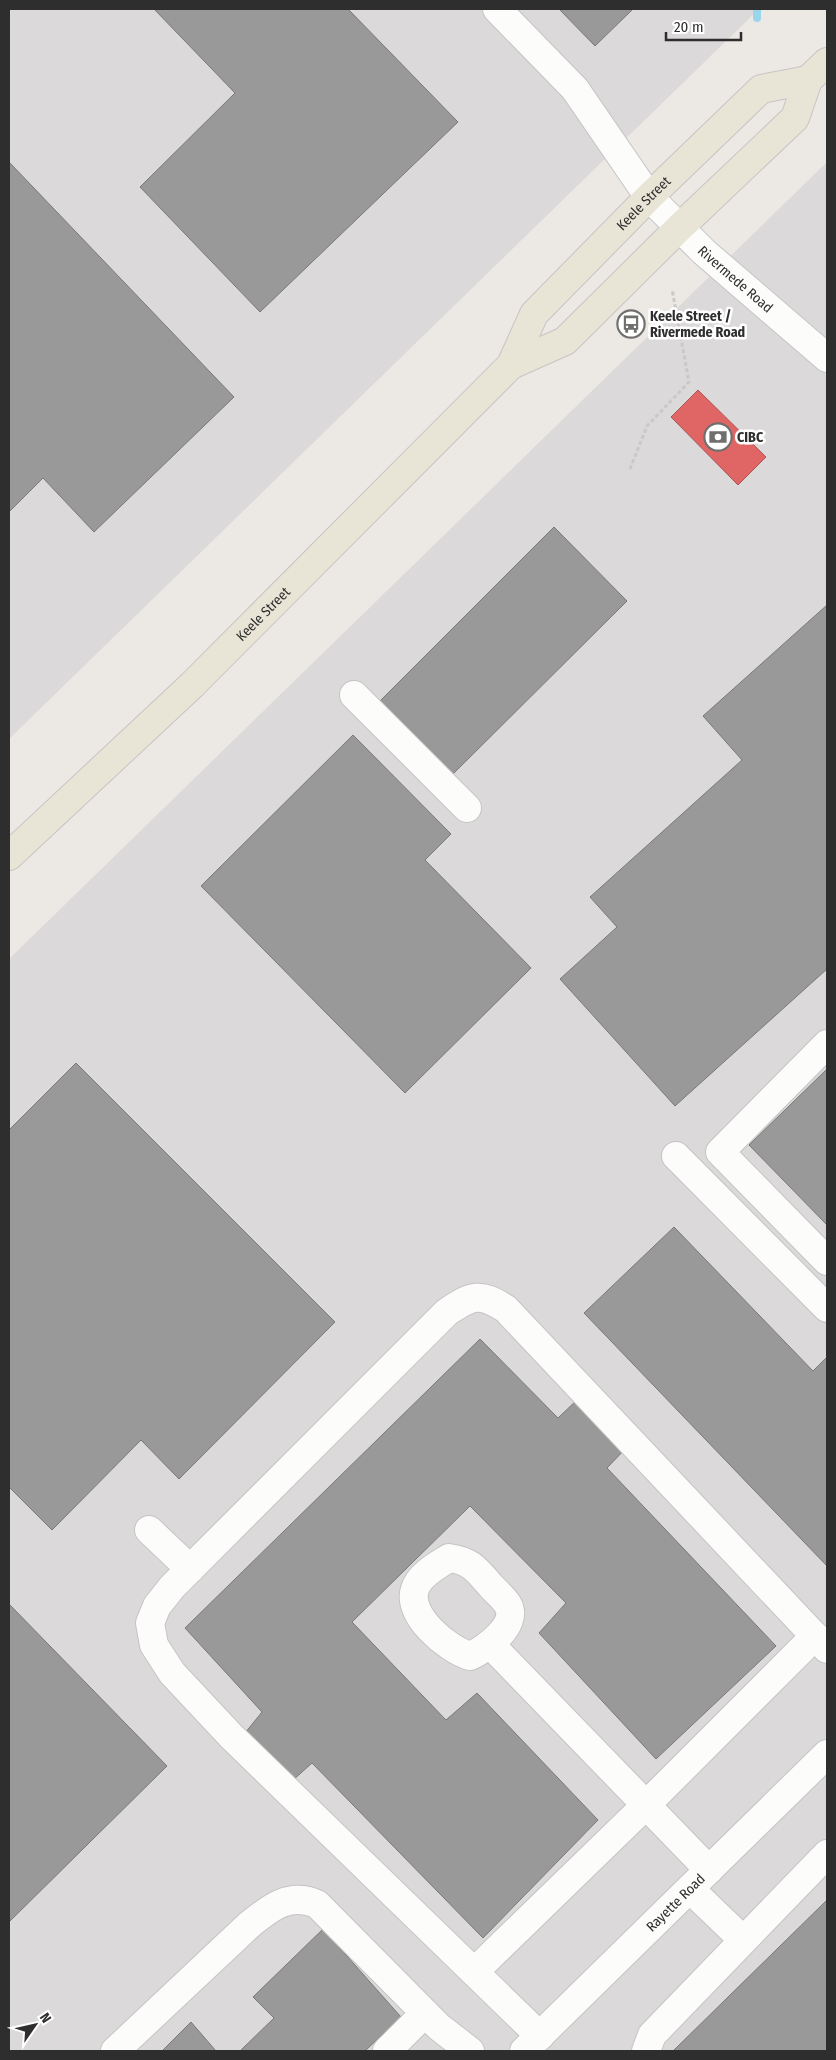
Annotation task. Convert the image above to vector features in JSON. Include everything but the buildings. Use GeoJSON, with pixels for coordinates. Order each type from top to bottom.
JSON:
{"type":"FeatureCollection","features":[{"type":"Feature","properties":{"kind":"main road","name":"Keele Street"},"geometry":{"type":"LineString","coordinates":[[9,856],[192,685],[511,364],[534,314],[649,197],[761,89],[818,71]]}},
{"type":"Feature","properties":{"kind":"main road","name":"Keele Street"},"geometry":{"type":"LineString","coordinates":[[511,364],[565,341],[679,228],[795,118],[818,71]]}},
{"type":"Feature","properties":{"kind":"street","name":"Rivermede Road"},"geometry":{"type":"LineString","coordinates":[[497,9],[576,89],[649,197],[704,252],[827,358]]}},
{"type":"Feature","properties":{"kind":"street"},"geometry":{"type":"LineString","coordinates":[[354,695],[467,808]]}},
{"type":"Feature","properties":{"kind":"street"},"geometry":{"type":"LineString","coordinates":[[827,1044],[720,1152],[827,1260]]}},
{"type":"Feature","properties":{"kind":"street"},"geometry":{"type":"LineString","coordinates":[[676,1156],[827,1308]]}},
{"type":"Feature","properties":{"kind":"street"},"geometry":{"type":"LineString","coordinates":[[474,1972],[646,1805],[821,1643],[506,1309],[490,1299],[476,1298],[463,1301],[447,1312],[172,1587],[157,1606],[150,1623],[154,1645],[172,1673],[231,1736],[474,1972],[532,2044]]}},
{"type":"Feature","properties":{"kind":"street"},"geometry":{"type":"LineString","coordinates":[[149,1530],[190,1569]]}},
{"type":"Feature","properties":{"kind":"street"},"geometry":{"type":"LineString","coordinates":[[490,1644],[709,1870]]}},
{"type":"Feature","properties":{"kind":"street","name":"Rayette Road"},"geometry":{"type":"LineString","coordinates":[[532,2044],[827,1754]]}},
{"type":"Feature","properties":{"kind":"street"},"geometry":{"type":"LineString","coordinates":[[646,2051],[652,2035],[827,1854]]}},
{"type":"Feature","properties":{"kind":"street"},"geometry":{"type":"LineString","coordinates":[[690,1889],[743,1940]]}},
{"type":"Feature","properties":{"kind":"street"},"geometry":{"type":"LineString","coordinates":[[115,2051],[249,1925],[272,1906],[305,1899],[317,1904],[439,2027],[470,2051]]}},
{"type":"Feature","properties":{"kind":"street"},"geometry":{"type":"LineString","coordinates":[[387,2051],[426,2013]]}},
{"type":"Feature","properties":{"kind":"path"},"geometry":{"type":"LineString","coordinates":[[630,469],[647,426],[689,382],[672,289]]}},
{"type":"Feature","properties":{"kind":"shaded area"},"geometry":{"type":"Polygon","coordinates":[[[9,9],[759,9],[9,739],[9,9]]]}},
{"type":"Feature","properties":{"kind":"shaded area"},"geometry":{"type":"Polygon","coordinates":[[[827,162],[827,2051],[9,2051],[9,959],[827,162]]]}},
{"type":"Feature","properties":{"kind":"waterway"},"geometry":{"type":"LineString","coordinates":[[757,9],[757,18]]}},
{"type":"Feature","properties":{"kind":"place","name":"Keele Street / Rivermede Road"},"geometry":{"type":"Point","coordinates":[631,324]}},
{"type":"Feature","properties":{"kind":"place","name":"CIBC"},"geometry":{"type":"Point","coordinates":[718,437]}}]}
